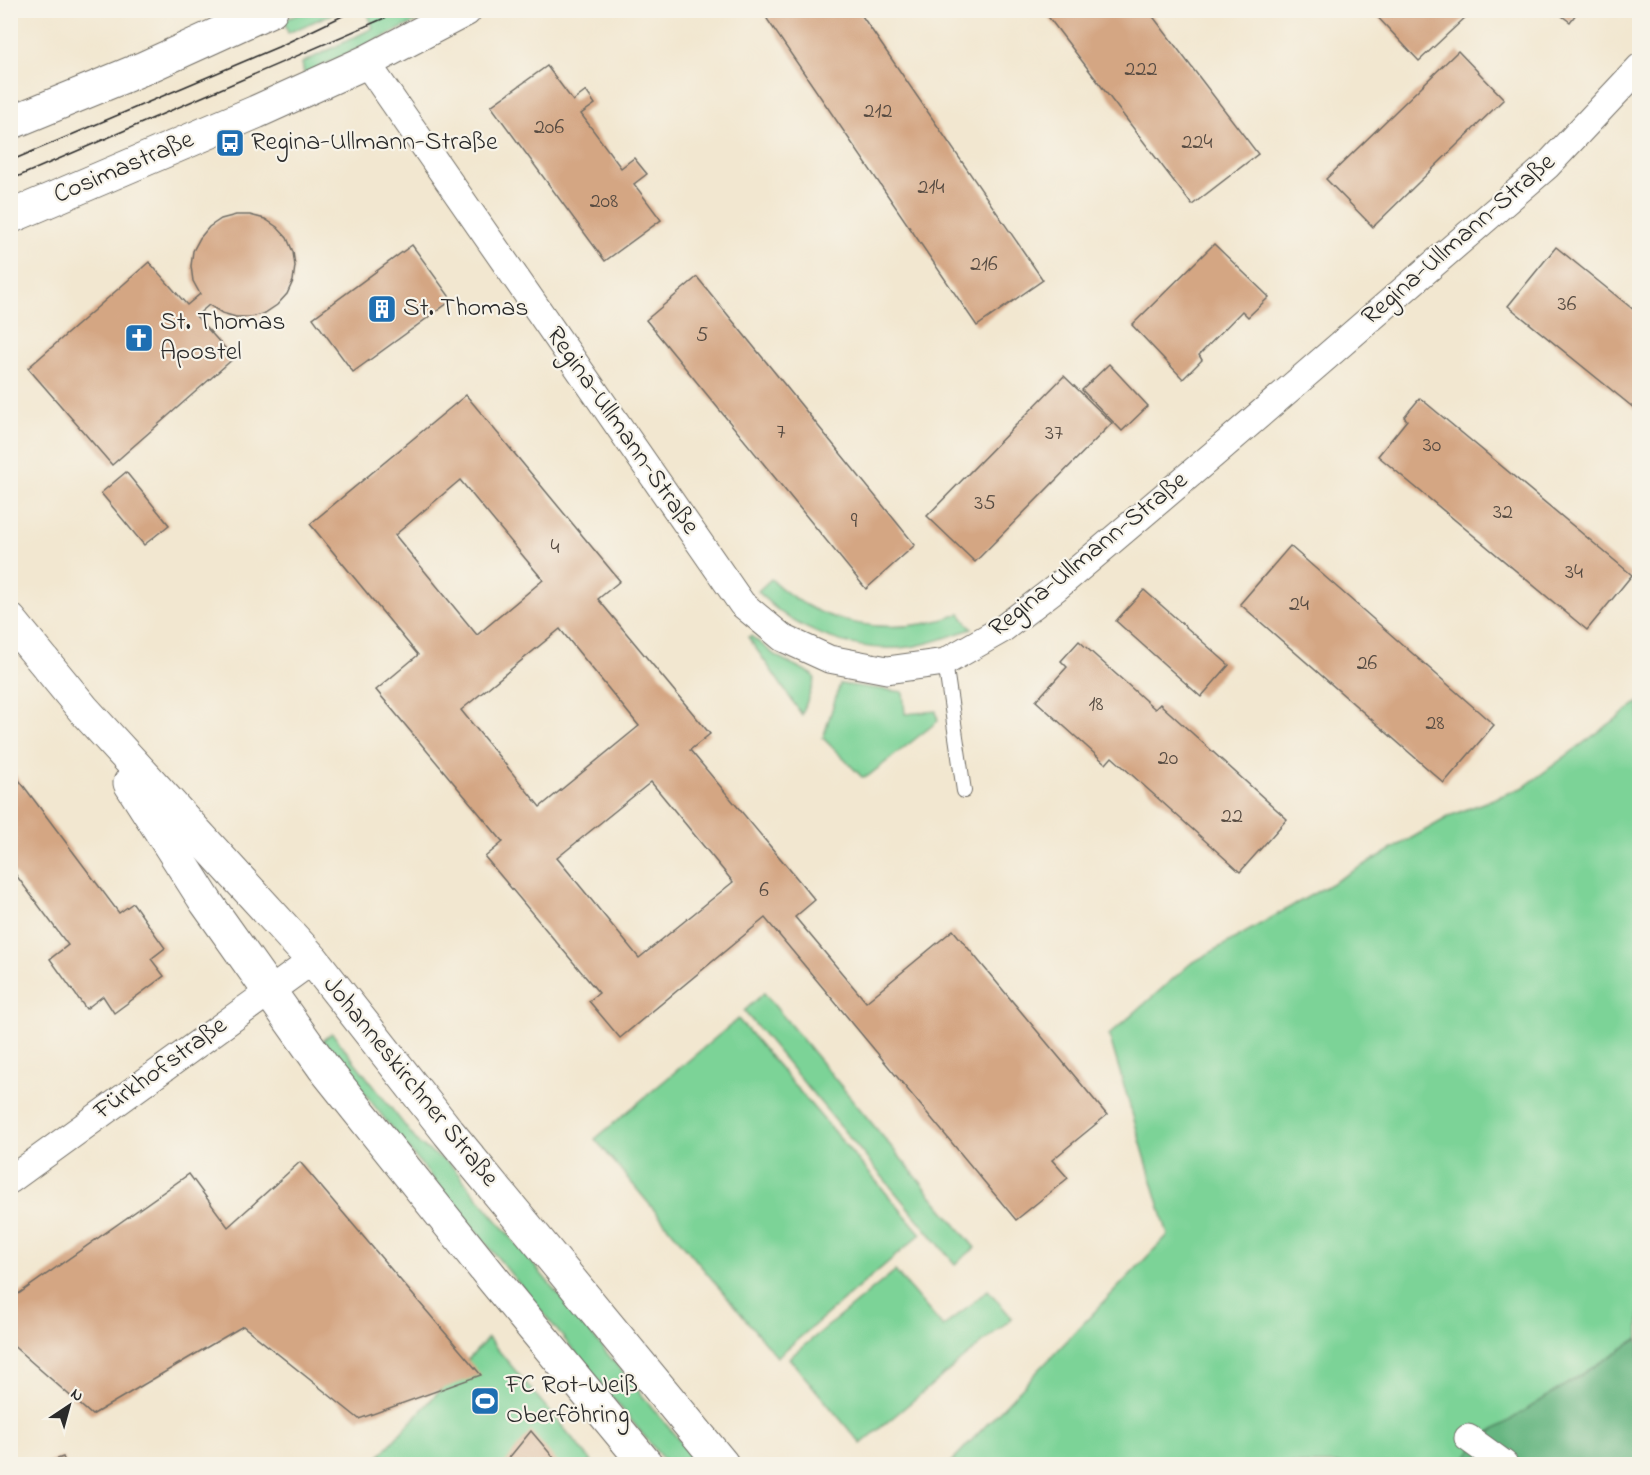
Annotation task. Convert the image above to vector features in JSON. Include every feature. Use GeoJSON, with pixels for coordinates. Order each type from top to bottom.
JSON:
{"type":"FeatureCollection","features":[{"type":"Feature","properties":{"kind":"main road"},"geometry":{"type":"LineString","coordinates":[[10,123],[144,68],[272,10]]}},
{"type":"Feature","properties":{"kind":"main road","name":"Cosimastraße"},"geometry":{"type":"LineString","coordinates":[[10,217],[256,112],[366,62],[465,10]]}},
{"type":"Feature","properties":{"kind":"main road","name":"Johanneskirchner Straße"},"geometry":{"type":"LineString","coordinates":[[10,621],[84,710],[313,960],[449,1133],[722,1464]]}},
{"type":"Feature","properties":{"kind":"main road","name":"Johanneskirchner Straße"},"geometry":{"type":"LineString","coordinates":[[84,710],[207,902],[268,992],[338,1087],[646,1464]]}},
{"type":"Feature","properties":{"kind":"street","name":"Regina-Ullmann-Straße"},"geometry":{"type":"LineString","coordinates":[[366,62],[742,603],[783,638],[829,659],[887,670],[945,662],[1000,630],[1056,588],[1546,166],[1640,67]]}},
{"type":"Feature","properties":{"kind":"street","name":"Fürkhofstraße"},"geometry":{"type":"LineString","coordinates":[[10,1180],[313,960]]}},
{"type":"Feature","properties":{"kind":"street"},"geometry":{"type":"LineString","coordinates":[[1468,1438],[1504,1464]]}},
{"type":"Feature","properties":{"kind":"lane"},"geometry":{"type":"LineString","coordinates":[[945,662],[964,791]]}},
{"type":"Feature","properties":{"kind":"green space"},"geometry":{"type":"Polygon","coordinates":[[[306,11],[338,11],[288,33],[284,20],[306,11]]]}},
{"type":"Feature","properties":{"kind":"green space"},"geometry":{"type":"Polygon","coordinates":[[[367,11],[439,11],[304,74],[302,63],[373,28],[367,11]]]}},
{"type":"Feature","properties":{"kind":"green space"},"geometry":{"type":"Polygon","coordinates":[[[771,579],[791,596],[813,609],[860,624],[910,626],[960,614],[972,629],[909,647],[868,647],[847,643],[807,628],[772,605],[758,591],[771,579]]]}},
{"type":"Feature","properties":{"kind":"green space"},"geometry":{"type":"Polygon","coordinates":[[[751,636],[776,656],[812,674],[815,679],[802,715],[748,637],[751,636]]]}},
{"type":"Feature","properties":{"kind":"green space"},"geometry":{"type":"Polygon","coordinates":[[[840,684],[903,692],[905,714],[936,711],[938,721],[868,776],[862,777],[823,738],[840,684]]]}},
{"type":"Feature","properties":{"kind":"green space"},"geometry":{"type":"Polygon","coordinates":[[[1639,702],[1639,1338],[1479,1440],[1461,1464],[949,1464],[1168,1235],[1109,1035],[1190,964],[1452,815],[1524,787],[1639,702]]]}},
{"type":"Feature","properties":{"kind":"green space"},"geometry":{"type":"Polygon","coordinates":[[[764,993],[975,1248],[955,1264],[744,1011],[764,993]]]}},
{"type":"Feature","properties":{"kind":"green space"},"geometry":{"type":"Polygon","coordinates":[[[738,1019],[921,1234],[777,1357],[595,1139],[738,1019]]]}},
{"type":"Feature","properties":{"kind":"green space"},"geometry":{"type":"Polygon","coordinates":[[[332,1033],[420,1145],[450,1164],[699,1464],[667,1464],[401,1140],[323,1040],[332,1033]]]}},
{"type":"Feature","properties":{"kind":"green space"},"geometry":{"type":"Polygon","coordinates":[[[895,1271],[943,1327],[988,1290],[1012,1318],[861,1444],[789,1358],[895,1271]]]}},
{"type":"Feature","properties":{"kind":"green space","name":"FC Rot-Weiß Oberföhring"},"geometry":{"type":"Polygon","coordinates":[[[488,1338],[594,1464],[372,1464],[488,1338]]]}},
{"type":"Feature","properties":{"kind":"green space"},"geometry":{"type":"Polygon","coordinates":[[[1639,1338],[1639,1464],[1461,1464],[1479,1440],[1639,1338]]]}},
{"type":"Feature","properties":{"kind":"building"},"geometry":{"type":"Polygon","coordinates":[[[778,10],[858,10],[1043,280],[977,326],[767,19],[778,10]]]}},
{"type":"Feature","properties":{"kind":"building"},"geometry":{"type":"Polygon","coordinates":[[[1043,10],[1148,10],[1258,154],[1192,205],[1043,10]]]}},
{"type":"Feature","properties":{"kind":"building"},"geometry":{"type":"Polygon","coordinates":[[[1371,10],[1464,10],[1468,15],[1419,61],[1371,10]]]}},
{"type":"Feature","properties":{"kind":"building"},"geometry":{"type":"Polygon","coordinates":[[[1554,10],[1579,10],[1570,22],[1554,10]]]}},
{"type":"Feature","properties":{"kind":"building"},"geometry":{"type":"Polygon","coordinates":[[[1458,51],[1504,99],[1373,227],[1326,179],[1458,51]]]}},
{"type":"Feature","properties":{"kind":"building"},"geometry":{"type":"Polygon","coordinates":[[[547,66],[573,101],[586,91],[595,104],[581,114],[621,168],[634,158],[647,174],[634,184],[661,220],[605,261],[491,106],[547,66]]]}},
{"type":"Feature","properties":{"kind":"building","name":"St. Thomas Apostel"},"geometry":{"type":"Polygon","coordinates":[[[236,215],[250,215],[265,219],[287,238],[293,252],[295,266],[293,281],[287,294],[265,313],[251,317],[236,317],[222,313],[209,305],[196,316],[234,358],[112,465],[28,368],[149,262],[187,305],[200,294],[193,281],[191,266],[193,251],[200,238],[209,227],[221,219],[236,215]]]}},
{"type":"Feature","properties":{"kind":"building"},"geometry":{"type":"Polygon","coordinates":[[[1214,244],[1269,297],[1248,317],[1242,311],[1199,355],[1202,360],[1183,379],[1132,325],[1214,244]]]}},
{"type":"Feature","properties":{"kind":"building","name":"St. Thomas"},"geometry":{"type":"Polygon","coordinates":[[[412,245],[452,300],[353,372],[313,318],[412,245]]]}},
{"type":"Feature","properties":{"kind":"building"},"geometry":{"type":"Polygon","coordinates":[[[1556,247],[1640,315],[1640,413],[1508,306],[1556,247]]]}},
{"type":"Feature","properties":{"kind":"building"},"geometry":{"type":"Polygon","coordinates":[[[697,277],[915,545],[866,589],[646,320],[697,277]]]}},
{"type":"Feature","properties":{"kind":"building"},"geometry":{"type":"Polygon","coordinates":[[[1109,364],[1148,406],[1122,431],[1082,390],[1109,364]]]}},
{"type":"Feature","properties":{"kind":"building"},"geometry":{"type":"Polygon","coordinates":[[[1064,376],[1112,423],[975,562],[927,516],[1064,376]]]}},
{"type":"Feature","properties":{"kind":"building"},"geometry":{"type":"Polygon","coordinates":[[[466,395],[620,581],[598,599],[710,734],[690,750],[815,900],[795,917],[866,1002],[953,930],[1107,1115],[1052,1160],[1068,1178],[1016,1220],[765,918],[620,1038],[589,1001],[599,993],[485,857],[503,842],[376,690],[418,655],[310,524],[466,395]],[[460,480],[395,535],[477,635],[543,580],[460,480]],[[560,629],[461,710],[540,807],[639,726],[560,629]],[[651,782],[557,858],[639,958],[733,882],[651,782]]]}},
{"type":"Feature","properties":{"kind":"building"},"geometry":{"type":"Polygon","coordinates":[[[1420,398],[1632,575],[1587,630],[1378,456],[1407,420],[1404,417],[1420,398]]]}},
{"type":"Feature","properties":{"kind":"building"},"geometry":{"type":"Polygon","coordinates":[[[126,472],[169,525],[144,545],[101,493],[126,472]]]}},
{"type":"Feature","properties":{"kind":"building"},"geometry":{"type":"Polygon","coordinates":[[[1290,546],[1494,725],[1444,783],[1240,604],[1290,546]]]}},
{"type":"Feature","properties":{"kind":"building"},"geometry":{"type":"Polygon","coordinates":[[[1144,590],[1229,665],[1201,697],[1116,621],[1144,590]]]}},
{"type":"Feature","properties":{"kind":"building"},"geometry":{"type":"Polygon","coordinates":[[[1079,641],[1155,709],[1160,704],[1287,819],[1240,872],[1112,757],[1106,764],[1036,701],[1067,667],[1061,661],[1079,641]]]}},
{"type":"Feature","properties":{"kind":"building"},"geometry":{"type":"Polygon","coordinates":[[[10,768],[119,913],[133,903],[165,948],[151,959],[164,976],[114,1013],[103,996],[86,1009],[50,959],[68,945],[10,867],[10,768]]]}},
{"type":"Feature","properties":{"kind":"building"},"geometry":{"type":"Polygon","coordinates":[[[300,1162],[481,1375],[359,1419],[243,1326],[92,1415],[10,1343],[10,1300],[189,1174],[228,1227],[300,1162]]]}},
{"type":"Feature","properties":{"kind":"building"},"geometry":{"type":"Polygon","coordinates":[[[531,1431],[559,1464],[504,1464],[531,1431]]]}},
{"type":"Feature","properties":{"kind":"building"},"geometry":{"type":"Polygon","coordinates":[[[63,1457],[66,1464],[44,1464],[63,1457]]]}},
{"type":"Feature","properties":{"kind":"tram line"},"geometry":{"type":"LineString","coordinates":[[10,161],[278,47],[355,10]]}},
{"type":"Feature","properties":{"kind":"tram line"},"geometry":{"type":"LineString","coordinates":[[10,180],[403,10]]}},
{"type":"Feature","properties":{"kind":"place","name":"Regina-Ullmann-Straße"},"geometry":{"type":"Point","coordinates":[230,143]}},
{"type":"Feature","properties":{"kind":"place","name":"St. Thomas"},"geometry":{"type":"Point","coordinates":[382,309]}},
{"type":"Feature","properties":{"kind":"place","name":"St. Thomas Apostel"},"geometry":{"type":"Point","coordinates":[139,338]}},
{"type":"Feature","properties":{"kind":"place","name":"FC Rot-Weiß Oberföhring"},"geometry":{"type":"Point","coordinates":[485,1401]}}]}
